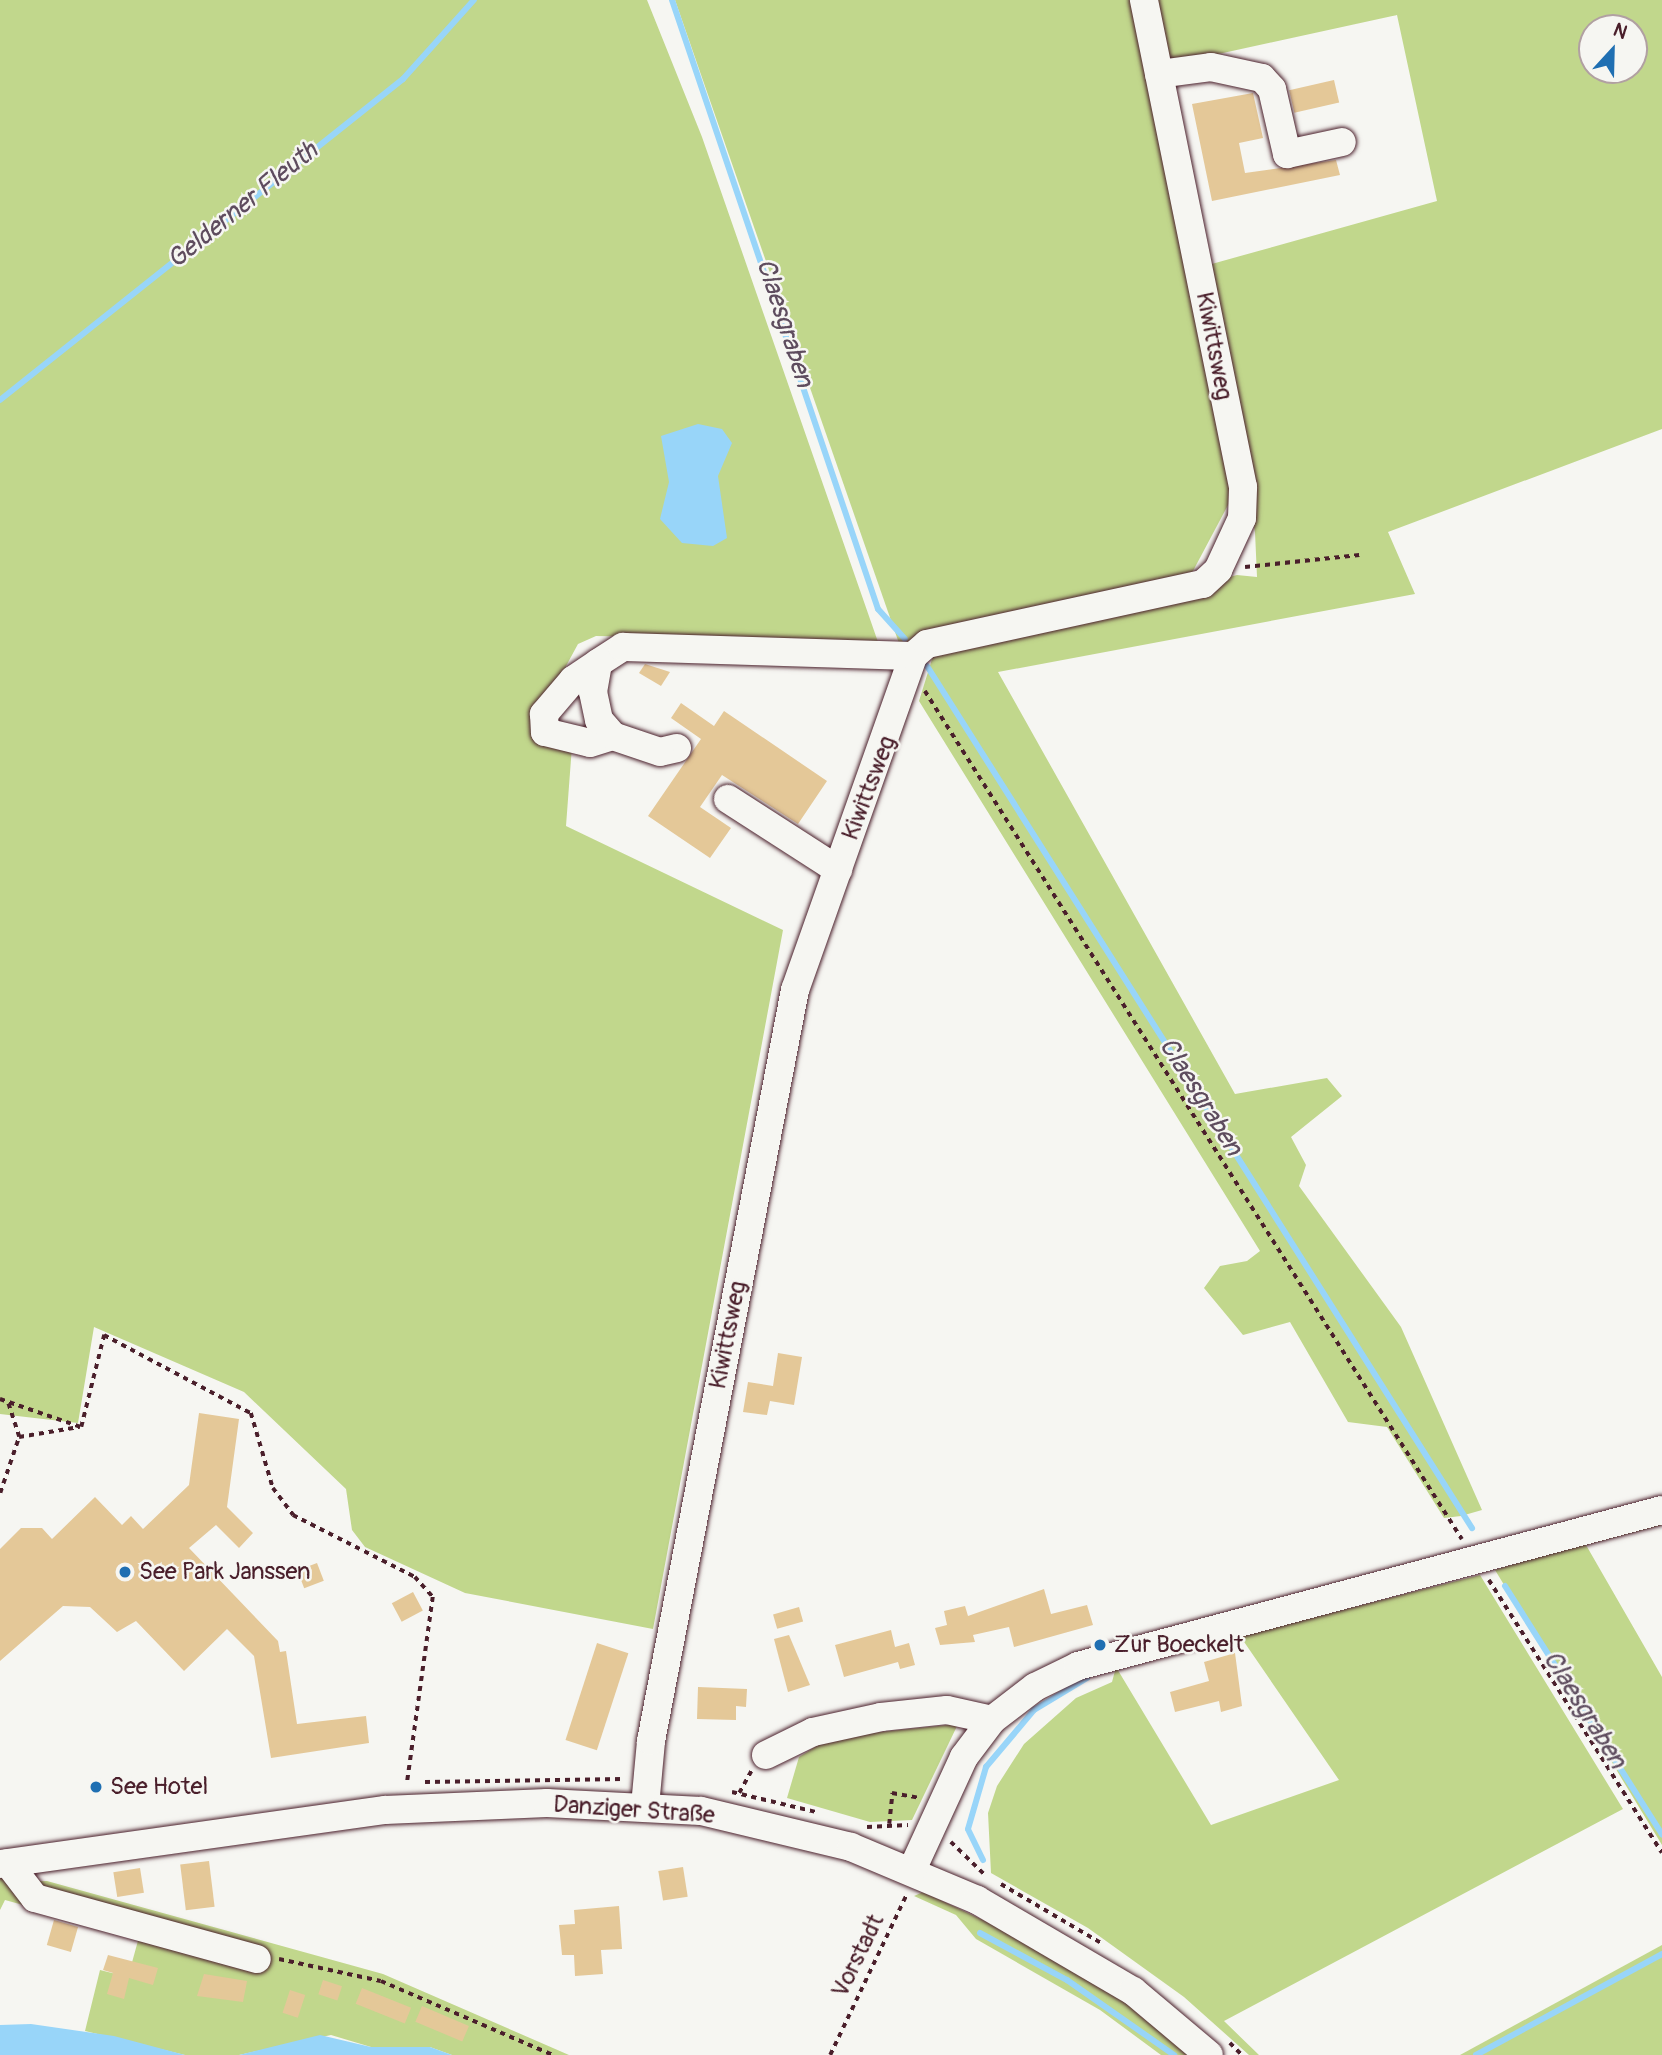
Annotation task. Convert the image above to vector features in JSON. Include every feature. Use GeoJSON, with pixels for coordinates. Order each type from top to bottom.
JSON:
{"type":"FeatureCollection","features":[{"type":"Feature","properties":{"kind":"street","name":"Kiwittsweg"},"geometry":{"type":"LineString","coordinates":[[1144,0],[1243,487],[1242,518],[1218,570]]}},
{"type":"Feature","properties":{"kind":"street"},"geometry":{"type":"LineString","coordinates":[[1159,74],[1211,67],[1262,78],[1272,89],[1287,153],[1342,142]]}},
{"type":"Feature","properties":{"kind":"street"},"geometry":{"type":"LineString","coordinates":[[613,736],[590,743],[545,732],[544,714],[573,680],[623,647],[913,664],[927,644],[1203,584],[1218,570]]}},
{"type":"Feature","properties":{"kind":"street"},"geometry":{"type":"LineString","coordinates":[[598,663],[593,692],[599,720],[613,736],[660,752],[677,748]]}},
{"type":"Feature","properties":{"kind":"street","name":"Kiwittsweg"},"geometry":{"type":"LineString","coordinates":[[645,1806],[651,1741],[784,1043],[815,923],[838,870],[913,664]]}},
{"type":"Feature","properties":{"kind":"street"},"geometry":{"type":"LineString","coordinates":[[728,799],[838,870]]}},
{"type":"Feature","properties":{"kind":"street"},"geometry":{"type":"LineString","coordinates":[[912,1870],[964,1757],[992,1720],[1035,1687],[1099,1658],[1662,1510]]}},
{"type":"Feature","properties":{"kind":"street"},"geometry":{"type":"LineString","coordinates":[[766,1755],[813,1732],[881,1717],[947,1710],[992,1720]]}},
{"type":"Feature","properties":{"kind":"street","name":"Danziger Straße"},"geometry":{"type":"LineString","coordinates":[[4,1863],[385,1810],[645,1806],[807,1833],[912,1870],[1077,1954],[1209,2055]]}},
{"type":"Feature","properties":{"kind":"street"},"geometry":{"type":"LineString","coordinates":[[4,1863],[35,1898],[257,1959]]}},
{"type":"Feature","properties":{"kind":"path"},"geometry":{"type":"LineString","coordinates":[[1218,570],[1359,555]]}},
{"type":"Feature","properties":{"kind":"path"},"geometry":{"type":"LineString","coordinates":[[913,664],[1475,1561],[1662,1853]]}},
{"type":"Feature","properties":{"kind":"path"},"geometry":{"type":"LineString","coordinates":[[81,1427],[104,1335],[239,1402],[251,1413],[273,1488],[293,1515],[427,1586],[432,1609],[407,1784]]}},
{"type":"Feature","properties":{"kind":"path"},"geometry":{"type":"LineString","coordinates":[[0,1399],[8,1404],[81,1427]]}},
{"type":"Feature","properties":{"kind":"path"},"geometry":{"type":"LineString","coordinates":[[0,1493],[19,1437],[8,1404]]}},
{"type":"Feature","properties":{"kind":"path"},"geometry":{"type":"LineString","coordinates":[[19,1437],[81,1427]]}},
{"type":"Feature","properties":{"kind":"path"},"geometry":{"type":"LineString","coordinates":[[889,1824],[892,1793],[920,1798]]}},
{"type":"Feature","properties":{"kind":"path","name":"Vorstadt"},"geometry":{"type":"LineString","coordinates":[[830,2055],[904,1902],[912,1870]]}},
{"type":"Feature","properties":{"kind":"path"},"geometry":{"type":"LineString","coordinates":[[257,1959],[321,1964],[382,1981],[553,2055]]}},
{"type":"Feature","properties":{"kind":"green space"},"geometry":{"type":"Polygon","coordinates":[[[0,0],[647,0],[702,137],[878,642],[596,636],[578,644],[553,690],[548,743],[572,746],[566,826],[783,930],[653,1629],[465,1593],[365,1547],[352,1530],[346,1489],[244,1392],[94,1327],[78,1423],[0,1414],[0,0]]]}},
{"type":"Feature","properties":{"kind":"green space"},"geometry":{"type":"Polygon","coordinates":[[[675,0],[1141,0],[1236,490],[1185,586],[902,652],[675,0]]]}},
{"type":"Feature","properties":{"kind":"green space"},"geometry":{"type":"Polygon","coordinates":[[[1150,0],[1662,0],[1662,429],[1388,532],[1415,594],[998,672],[1235,1094],[1327,1078],[1342,1096],[1291,1137],[1306,1165],[1299,1186],[1401,1327],[1482,1510],[1444,1518],[1387,1427],[1348,1422],[1290,1322],[1243,1335],[1204,1288],[1220,1266],[1247,1261],[1260,1251],[919,701],[933,656],[1237,575],[1257,577],[1255,532],[1201,267],[1437,201],[1397,15],[1159,67],[1150,0]]]}},
{"type":"Feature","properties":{"kind":"green space"},"geometry":{"type":"Polygon","coordinates":[[[1662,1518],[1662,1525],[1586,1545],[1662,1677],[1662,1845],[1495,1570],[1662,1518]]]}},
{"type":"Feature","properties":{"kind":"green space"},"geometry":{"type":"Polygon","coordinates":[[[1480,1575],[1623,1809],[1224,2021],[1259,2055],[1249,2055],[1184,1997],[1088,1928],[991,1873],[988,1813],[997,1786],[1024,1744],[1076,1698],[1112,1682],[1116,1667],[1211,1825],[1339,1780],[1240,1636],[1480,1575]]]}},
{"type":"Feature","properties":{"kind":"green space"},"geometry":{"type":"Polygon","coordinates":[[[958,1724],[912,1820],[870,1822],[787,1798],[799,1757],[831,1737],[958,1724]]]}},
{"type":"Feature","properties":{"kind":"green space"},"geometry":{"type":"Polygon","coordinates":[[[0,1875],[6,1882],[47,1881],[383,1974],[569,2055],[452,2055],[430,2047],[371,2047],[331,2035],[239,2055],[185,2055],[85,2031],[100,1970],[128,1977],[139,1937],[5,1900],[0,1910],[0,1875]]]}},
{"type":"Feature","properties":{"kind":"green space"},"geometry":{"type":"Polygon","coordinates":[[[923,1892],[1015,1935],[1115,1993],[1195,2055],[1161,2055],[1100,2010],[976,1939],[956,1915],[914,1896],[923,1892]]]}},
{"type":"Feature","properties":{"kind":"green space"},"geometry":{"type":"Polygon","coordinates":[[[1662,1945],[1662,2055],[1460,2055],[1662,1945]]]}},
{"type":"Feature","properties":{"kind":"water"},"geometry":{"type":"Polygon","coordinates":[[[698,424],[722,429],[732,443],[718,476],[727,538],[713,546],[682,543],[660,519],[669,482],[661,436],[698,424]]]}},
{"type":"Feature","properties":{"kind":"water"},"geometry":{"type":"Polygon","coordinates":[[[31,2024],[114,2036],[185,2055],[0,2055],[0,2025],[31,2024]]]}},
{"type":"Feature","properties":{"kind":"water"},"geometry":{"type":"Polygon","coordinates":[[[320,2035],[371,2047],[430,2047],[452,2055],[239,2055],[320,2035]]]}},
{"type":"Feature","properties":{"kind":"building"},"geometry":{"type":"Polygon","coordinates":[[[1334,80],[1339,102],[1294,113],[1289,90],[1334,80]]]}},
{"type":"Feature","properties":{"kind":"building"},"geometry":{"type":"Polygon","coordinates":[[[1253,93],[1263,138],[1239,143],[1245,173],[1336,160],[1340,175],[1212,201],[1192,104],[1253,93]]]}},
{"type":"Feature","properties":{"kind":"building"},"geometry":{"type":"Polygon","coordinates":[[[645,664],[670,672],[661,686],[639,673],[645,664]]]}},
{"type":"Feature","properties":{"kind":"building"},"geometry":{"type":"Polygon","coordinates":[[[681,703],[714,726],[724,711],[827,781],[798,824],[722,775],[700,807],[731,828],[710,858],[648,816],[701,739],[671,718],[681,703]]]}},
{"type":"Feature","properties":{"kind":"building"},"geometry":{"type":"Polygon","coordinates":[[[778,1353],[802,1357],[794,1405],[770,1401],[767,1415],[743,1412],[748,1382],[773,1386],[778,1353]]]}},
{"type":"Feature","properties":{"kind":"building"},"geometry":{"type":"Polygon","coordinates":[[[199,1413],[239,1419],[227,1507],[253,1533],[239,1548],[216,1525],[189,1548],[278,1641],[280,1652],[286,1651],[297,1724],[366,1716],[369,1743],[271,1758],[254,1656],[227,1629],[184,1671],[136,1621],[117,1632],[90,1607],[63,1606],[0,1661],[0,1549],[21,1528],[42,1528],[52,1539],[95,1497],[122,1525],[131,1516],[143,1529],[189,1485],[199,1413]]]}},
{"type":"Feature","properties":{"kind":"building"},"geometry":{"type":"Polygon","coordinates":[[[317,1563],[324,1581],[304,1588],[297,1571],[317,1563]]]}},
{"type":"Feature","properties":{"kind":"building"},"geometry":{"type":"Polygon","coordinates":[[[1044,1589],[1051,1614],[1087,1605],[1093,1625],[1014,1647],[1009,1627],[973,1635],[975,1642],[940,1645],[935,1628],[947,1625],[944,1611],[965,1606],[968,1616],[1044,1589]]]}},
{"type":"Feature","properties":{"kind":"building"},"geometry":{"type":"Polygon","coordinates":[[[413,1592],[423,1611],[402,1622],[392,1603],[413,1592]]]}},
{"type":"Feature","properties":{"kind":"building"},"geometry":{"type":"Polygon","coordinates":[[[799,1607],[803,1621],[777,1629],[773,1614],[799,1607]]]}},
{"type":"Feature","properties":{"kind":"building"},"geometry":{"type":"Polygon","coordinates":[[[891,1630],[895,1647],[909,1643],[915,1665],[900,1669],[898,1662],[844,1677],[835,1645],[891,1630]]]}},
{"type":"Feature","properties":{"kind":"building"},"geometry":{"type":"Polygon","coordinates":[[[789,1635],[810,1685],[788,1692],[774,1639],[789,1635]]]}},
{"type":"Feature","properties":{"kind":"building"},"geometry":{"type":"Polygon","coordinates":[[[597,1643],[628,1653],[597,1750],[565,1740],[597,1643]]]}},
{"type":"Feature","properties":{"kind":"building"},"geometry":{"type":"Polygon","coordinates":[[[1235,1653],[1242,1706],[1221,1712],[1219,1701],[1175,1712],[1170,1692],[1209,1681],[1204,1662],[1235,1653]]]}},
{"type":"Feature","properties":{"kind":"building"},"geometry":{"type":"Polygon","coordinates":[[[698,1687],[747,1689],[746,1707],[736,1706],[736,1720],[697,1719],[698,1687]]]}},
{"type":"Feature","properties":{"kind":"building"},"geometry":{"type":"Polygon","coordinates":[[[209,1861],[215,1907],[186,1910],[180,1865],[209,1861]]]}},
{"type":"Feature","properties":{"kind":"building"},"geometry":{"type":"Polygon","coordinates":[[[683,1867],[688,1897],[663,1901],[658,1871],[683,1867]]]}},
{"type":"Feature","properties":{"kind":"building"},"geometry":{"type":"Polygon","coordinates":[[[140,1868],[144,1893],[117,1897],[113,1872],[140,1868]]]}},
{"type":"Feature","properties":{"kind":"building"},"geometry":{"type":"Polygon","coordinates":[[[619,1906],[622,1949],[601,1950],[603,1974],[575,1976],[574,1955],[562,1955],[559,1925],[575,1924],[574,1910],[619,1906]]]}},
{"type":"Feature","properties":{"kind":"building"},"geometry":{"type":"Polygon","coordinates":[[[54,1920],[78,1927],[71,1952],[47,1945],[54,1920]]]}},
{"type":"Feature","properties":{"kind":"building"},"geometry":{"type":"Polygon","coordinates":[[[108,1955],[158,1968],[153,1985],[129,1978],[124,1999],[107,1994],[113,1973],[103,1970],[108,1955]]]}},
{"type":"Feature","properties":{"kind":"building"},"geometry":{"type":"Polygon","coordinates":[[[204,1974],[247,1981],[243,2002],[197,1996],[204,1974]]]}},
{"type":"Feature","properties":{"kind":"building"},"geometry":{"type":"Polygon","coordinates":[[[323,1980],[342,1986],[337,2000],[318,1994],[323,1980]]]}},
{"type":"Feature","properties":{"kind":"building"},"geometry":{"type":"Polygon","coordinates":[[[362,1988],[411,2008],[405,2024],[356,2004],[362,1988]]]}},
{"type":"Feature","properties":{"kind":"building"},"geometry":{"type":"Polygon","coordinates":[[[290,1990],[305,1995],[298,2018],[283,2013],[290,1990]]]}},
{"type":"Feature","properties":{"kind":"building"},"geometry":{"type":"Polygon","coordinates":[[[422,2006],[469,2026],[462,2042],[415,2022],[422,2006]]]}},
{"type":"Feature","properties":{"kind":"waterway","name":"Gelderner Fleuth"},"geometry":{"type":"LineString","coordinates":[[0,400],[403,79],[474,0]]}},
{"type":"Feature","properties":{"kind":"waterway","name":"Claesgraben"},"geometry":{"type":"LineString","coordinates":[[672,0],[878,609],[905,639]]}},
{"type":"Feature","properties":{"kind":"waterway","name":"Claesgraben"},"geometry":{"type":"LineString","coordinates":[[927,666],[1472,1528]]}},
{"type":"Feature","properties":{"kind":"waterway","name":"Claesgraben"},"geometry":{"type":"LineString","coordinates":[[1505,1586],[1662,1834]]}},
{"type":"Feature","properties":{"kind":"waterway"},"geometry":{"type":"LineString","coordinates":[[983,1860],[968,1829],[986,1767],[1034,1710],[1087,1678]]}},
{"type":"Feature","properties":{"kind":"waterway"},"geometry":{"type":"LineString","coordinates":[[980,1933],[1067,1980],[1174,2055]]}},
{"type":"Feature","properties":{"kind":"waterway"},"geometry":{"type":"LineString","coordinates":[[1476,2055],[1662,1954]]}},
{"type":"Feature","properties":{"kind":"place","name":"See Park Janssen"},"geometry":{"type":"Point","coordinates":[125,1572]}},
{"type":"Feature","properties":{"kind":"place","name":"Zur Boeckelt"},"geometry":{"type":"Point","coordinates":[1100,1645]}},
{"type":"Feature","properties":{"kind":"place","name":"See Hotel"},"geometry":{"type":"Point","coordinates":[96,1787]}}]}
